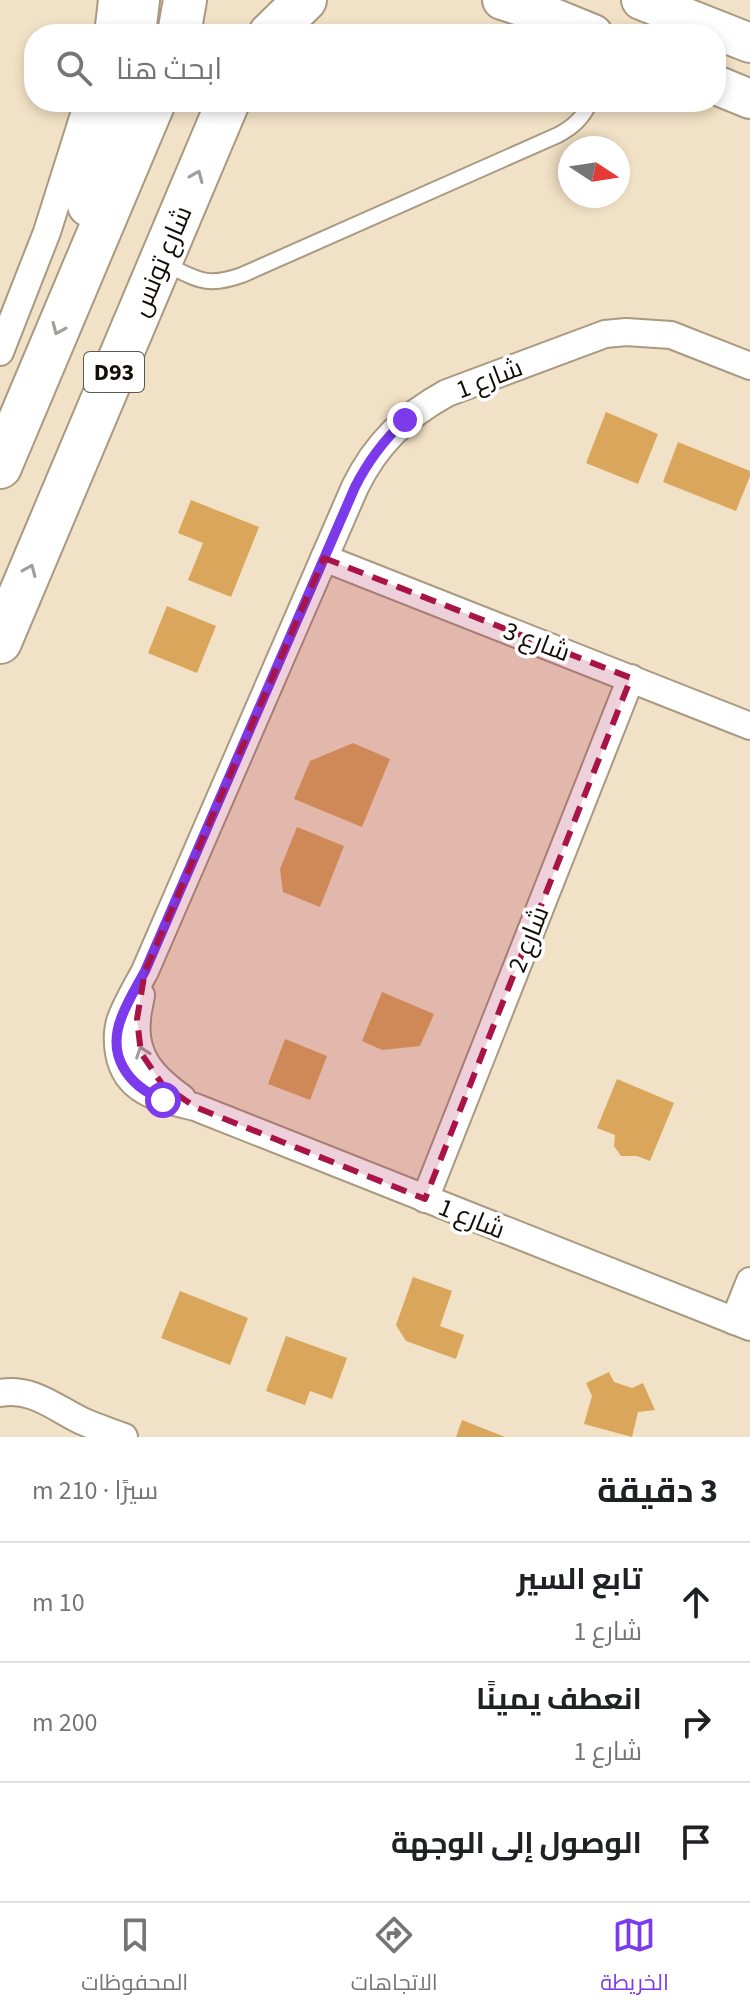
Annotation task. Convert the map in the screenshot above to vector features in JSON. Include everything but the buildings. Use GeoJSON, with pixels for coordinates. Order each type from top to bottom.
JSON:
{"type":"FeatureCollection","features":[{"type":"Feature","properties":{"kind":"main road"},"geometry":{"type":"LineString","coordinates":[[136,24],[138,0]]}},
{"type":"Feature","properties":{"kind":"main road"},"geometry":{"type":"LineString","coordinates":[[181,24],[185,0]]}},
{"type":"Feature","properties":{"kind":"main road"},"geometry":{"type":"LineString","coordinates":[[269,0],[285,0]]}},
{"type":"Feature","properties":{"kind":"main road"},"geometry":{"type":"LineString","coordinates":[[280,24],[305,0]]}},
{"type":"Feature","properties":{"kind":"main road"},"geometry":{"type":"LineString","coordinates":[[502,0],[568,24]]}},
{"type":"Feature","properties":{"kind":"main road"},"geometry":{"type":"LineString","coordinates":[[659,3],[707,24]]}},
{"type":"Feature","properties":{"kind":"main road"},"geometry":{"type":"LineString","coordinates":[[726,32],[750,43]]}},
{"type":"Feature","properties":{"kind":"main road"},"geometry":{"type":"LineString","coordinates":[[726,89],[750,99]]}},
{"type":"Feature","properties":{"kind":"main road"},"geometry":{"type":"LineString","coordinates":[[80,278],[88,207],[114,112]]}},
{"type":"Feature","properties":{"kind":"main road","name":"D93"},"geometry":{"type":"LineString","coordinates":[[0,467],[150,112]]}},
{"type":"Feature","properties":{"kind":"main road","name":"شارع تونس"},"geometry":{"type":"LineString","coordinates":[[0,642],[224,112]]}},
{"type":"Feature","properties":{"kind":"street"},"geometry":{"type":"LineString","coordinates":[[109,24],[112,0]]}},
{"type":"Feature","properties":{"kind":"street"},"geometry":{"type":"LineString","coordinates":[[0,352],[47,232],[85,112]]}},
{"type":"Feature","properties":{"kind":"street","name":"شارع 1"},"geometry":{"type":"LineString","coordinates":[[742,1324],[195,1107],[162,1084],[148,1067],[136,1033],[145,971],[355,487],[387,437],[425,405],[447,393],[605,334],[671,335],[750,366]]}},
{"type":"Feature","properties":{"kind":"street","name":"شارع 3"},"geometry":{"type":"LineString","coordinates":[[324,558],[750,726]]}},
{"type":"Feature","properties":{"kind":"street","name":"شارع 2"},"geometry":{"type":"LineString","coordinates":[[425,1199],[631,678]]}},
{"type":"Feature","properties":{"kind":"street"},"geometry":{"type":"LineString","coordinates":[[742,1324],[750,1281]]}},
{"type":"Feature","properties":{"kind":"street"},"geometry":{"type":"LineString","coordinates":[[0,1393],[34,1395],[82,1421],[124,1437]]}},
{"type":"Feature","properties":{"kind":"street"},"geometry":{"type":"LineString","coordinates":[[0,1409],[22,1407],[82,1421]]}},
{"type":"Feature","properties":{"kind":"lane"},"geometry":{"type":"LineString","coordinates":[[161,262],[202,282],[229,280],[558,135],[570,129],[584,112]]}},
{"type":"Feature","properties":{"kind":"highlighted area"},"geometry":{"type":"Polygon","coordinates":[[[324,558],[631,678],[425,1199],[195,1107],[162,1084],[141,1053],[137,1019],[145,971],[324,558]]]}},
{"type":"Feature","properties":{"kind":"route"},"geometry":{"type":"LineString","coordinates":[[163,1100],[140,1088],[125,1073],[117,1037],[122,1015],[145,971],[355,487],[374,453],[405,420]]}}]}
